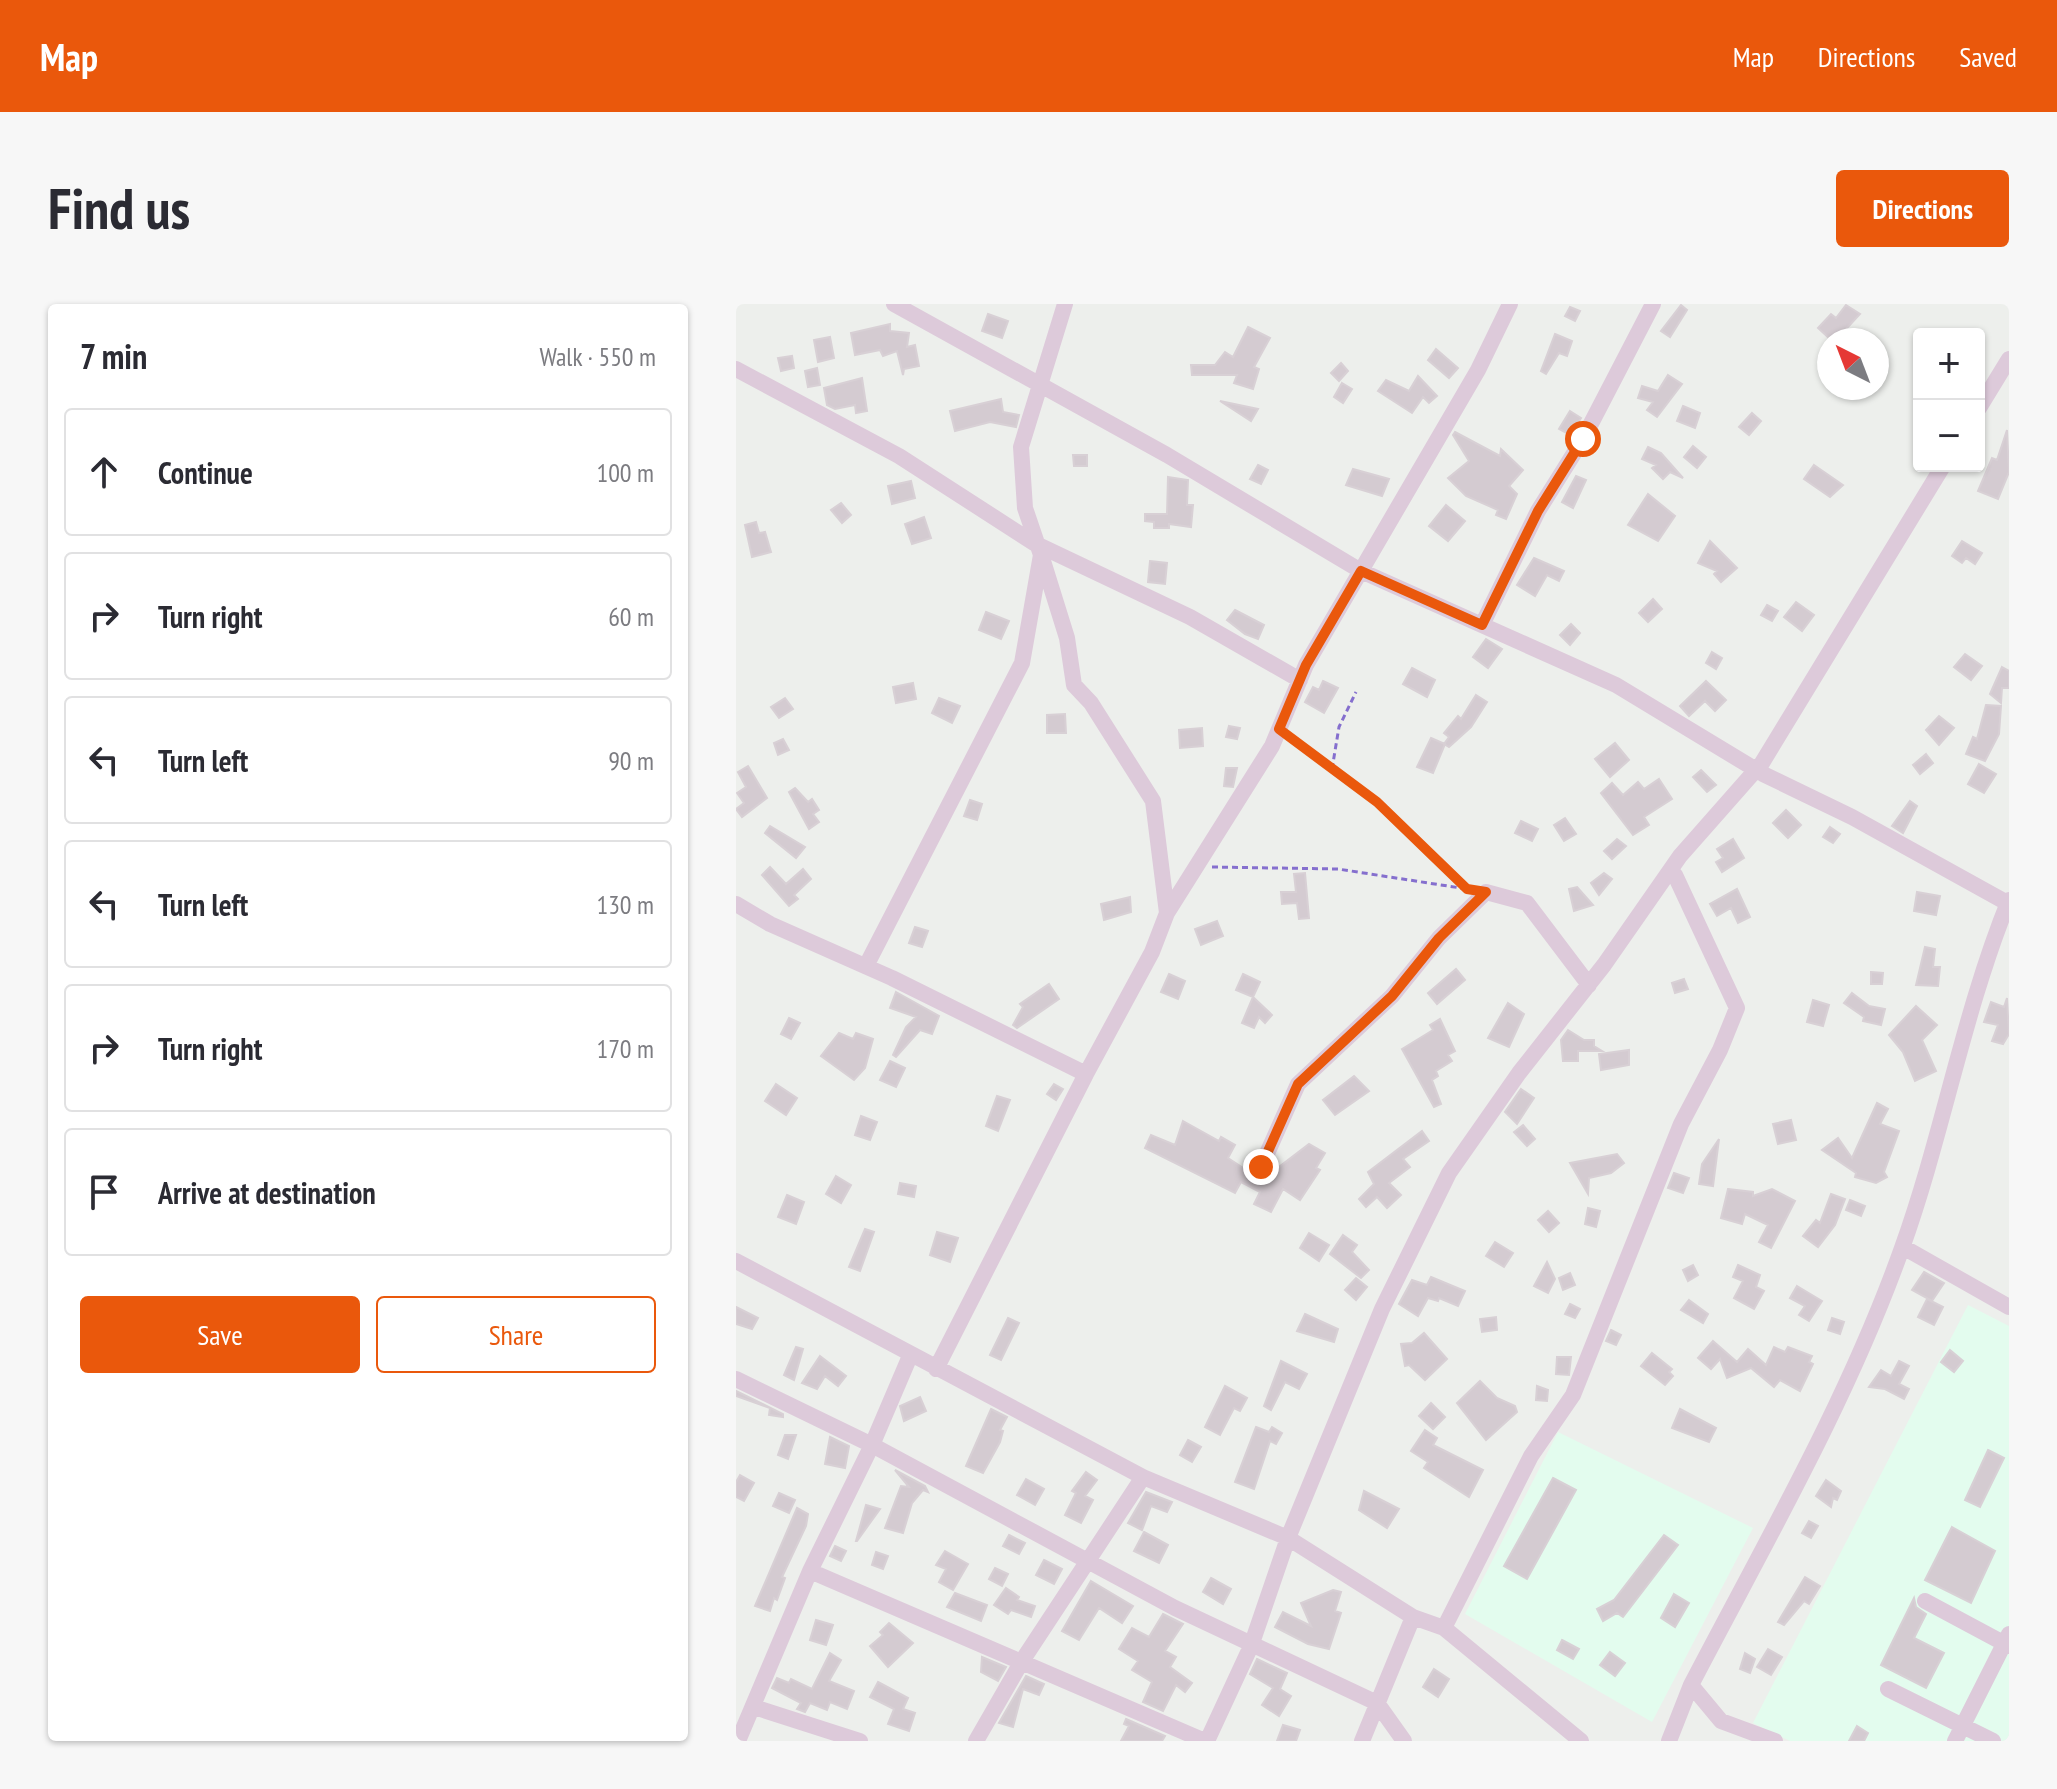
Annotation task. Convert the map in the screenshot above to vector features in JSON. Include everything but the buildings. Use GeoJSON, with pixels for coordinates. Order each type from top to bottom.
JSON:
{"type":"FeatureCollection","features":[{"type":"Feature","properties":{"kind":"street"},"geometry":{"type":"LineString","coordinates":[[894,304],[1167,455],[1361,571],[1616,685],[1756,770],[1852,817],[2009,903],[1972,1003],[1903,1247],[1860,1350],[1691,1685],[1669,1741]]}},
{"type":"Feature","properties":{"kind":"street"},"geometry":{"type":"LineString","coordinates":[[1065,304],[1021,447],[1025,508],[1067,638],[1074,685],[1091,703],[1153,801],[1167,913]]}},
{"type":"Feature","properties":{"kind":"street"},"geometry":{"type":"LineString","coordinates":[[936,1369],[1086,1074],[1152,952],[1167,913],[1279,729],[1300,680],[1478,370],[1510,304]]}},
{"type":"Feature","properties":{"kind":"street"},"geometry":{"type":"LineString","coordinates":[[1482,625],[1538,511],[1583,439],[1653,304]]}},
{"type":"Feature","properties":{"kind":"street"},"geometry":{"type":"LineString","coordinates":[[1984,400],[2009,359]]}},
{"type":"Feature","properties":{"kind":"street"},"geometry":{"type":"LineString","coordinates":[[736,369],[899,456],[1038,549],[1190,617],[1300,680]]}},
{"type":"Feature","properties":{"kind":"street"},"geometry":{"type":"LineString","coordinates":[[810,1571],[1206,1741],[1251,1646],[1288,1538],[1382,1309],[1449,1173],[1519,1073],[1589,985],[1680,856],[1756,770],[1939,472]]}},
{"type":"Feature","properties":{"kind":"street"},"geometry":{"type":"LineString","coordinates":[[866,966],[1022,663],[1038,549]]}},
{"type":"Feature","properties":{"kind":"street"},"geometry":{"type":"LineString","coordinates":[[1444,1628],[1531,1456],[1573,1395],[1681,1124],[1720,1050],[1737,1008],[1675,875]]}},
{"type":"Feature","properties":{"kind":"street"},"geometry":{"type":"LineString","coordinates":[[1261,1167],[1298,1084],[1392,996],[1439,938],[1486,892],[1527,903],[1589,985]]}},
{"type":"Feature","properties":{"kind":"street"},"geometry":{"type":"LineString","coordinates":[[736,904],[770,924],[866,966],[1086,1074]]}},
{"type":"Feature","properties":{"kind":"street"},"geometry":{"type":"LineString","coordinates":[[1903,1247],[2009,1307]]}},
{"type":"Feature","properties":{"kind":"street"},"geometry":{"type":"LineString","coordinates":[[736,1261],[1143,1477],[1288,1538],[1413,1617],[1444,1628],[1581,1741]]}},
{"type":"Feature","properties":{"kind":"street"},"geometry":{"type":"LineString","coordinates":[[738,1741],[810,1571],[872,1445],[910,1356]]}},
{"type":"Feature","properties":{"kind":"street"},"geometry":{"type":"LineString","coordinates":[[736,1379],[872,1445],[1251,1646],[1377,1703],[1404,1741]]}},
{"type":"Feature","properties":{"kind":"street"},"geometry":{"type":"LineString","coordinates":[[976,1741],[1022,1661],[1143,1477]]}},
{"type":"Feature","properties":{"kind":"street"},"geometry":{"type":"LineString","coordinates":[[1925,1601],[2007,1641],[1955,1741]]}},
{"type":"Feature","properties":{"kind":"street"},"geometry":{"type":"LineString","coordinates":[[1362,1741],[1413,1617]]}},
{"type":"Feature","properties":{"kind":"street"},"geometry":{"type":"LineString","coordinates":[[1691,1685],[1721,1721],[1775,1741]]}},
{"type":"Feature","properties":{"kind":"street"},"geometry":{"type":"LineString","coordinates":[[1888,1689],[1993,1741]]}},
{"type":"Feature","properties":{"kind":"street"},"geometry":{"type":"LineString","coordinates":[[754,1707],[860,1741]]}},
{"type":"Feature","properties":{"kind":"path"},"geometry":{"type":"LineString","coordinates":[[1332,769],[1339,727],[1356,692]]}},
{"type":"Feature","properties":{"kind":"path"},"geometry":{"type":"LineString","coordinates":[[1279,729],[1377,802],[1467,889]]}},
{"type":"Feature","properties":{"kind":"path"},"geometry":{"type":"LineString","coordinates":[[1196,867],[1338,869],[1486,892]]}},
{"type":"Feature","properties":{"kind":"shaded area"},"geometry":{"type":"Polygon","coordinates":[[[1968,1305],[2009,1326],[2009,1741],[1790,1741],[1753,1723],[1968,1305]]]}},
{"type":"Feature","properties":{"kind":"shaded area"},"geometry":{"type":"Polygon","coordinates":[[[1558,1432],[1753,1528],[1652,1722],[1465,1614],[1558,1432]]]}},
{"type":"Feature","properties":{"kind":"route"},"geometry":{"type":"LineString","coordinates":[[1261,1167],[1298,1084],[1392,996],[1439,938],[1486,892],[1467,889],[1377,802],[1279,729],[1306,665],[1361,571],[1482,625],[1538,511],[1583,439]]}}]}
